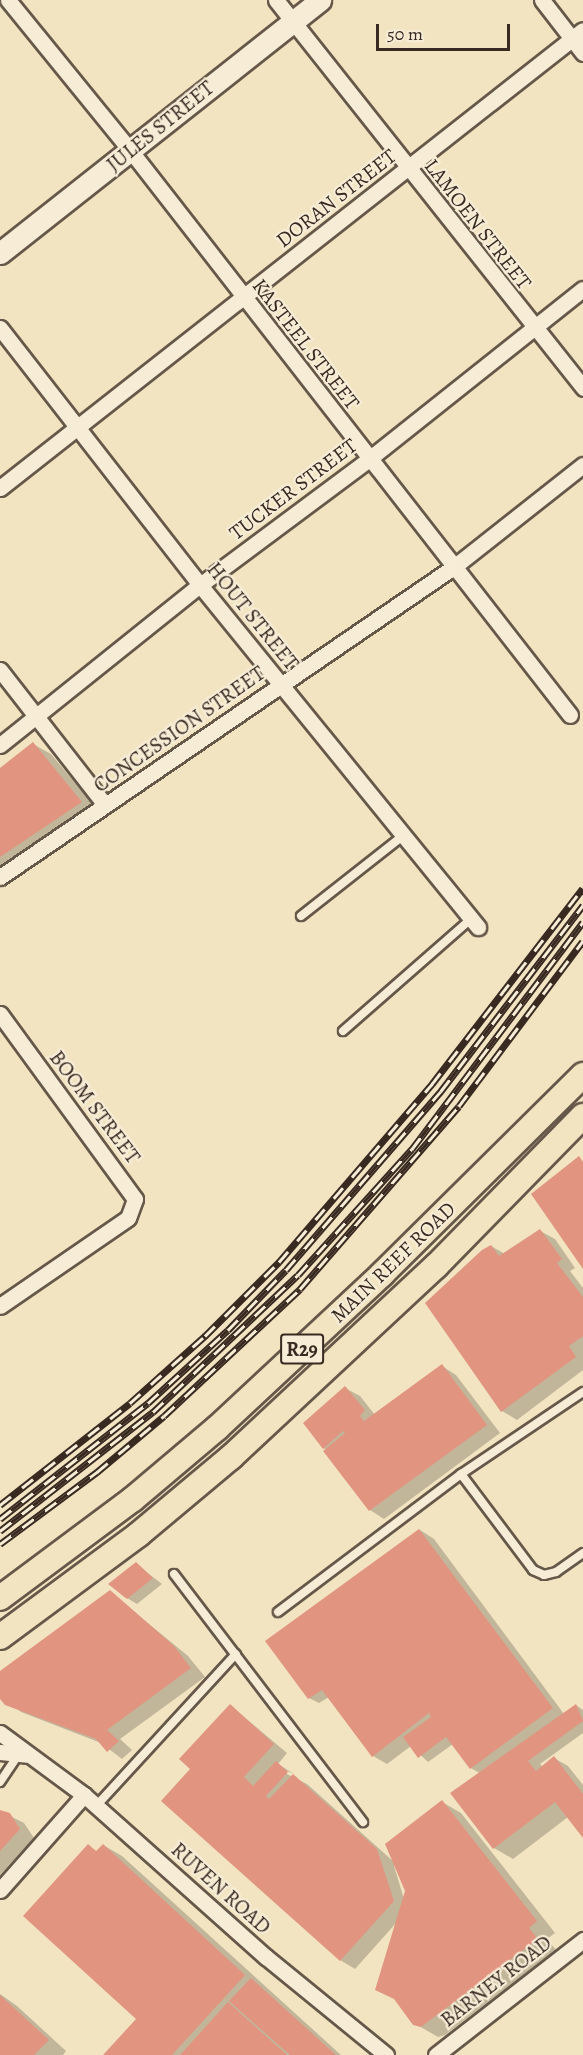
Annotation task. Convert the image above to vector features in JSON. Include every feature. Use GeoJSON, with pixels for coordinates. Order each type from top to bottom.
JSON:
{"type":"FeatureCollection","features":[{"type":"Feature","properties":{"kind":"main road","name":"JULES STREET"},"geometry":{"type":"LineString","coordinates":[[0,253],[320,0]]}},
{"type":"Feature","properties":{"kind":"main road","name":"MAIN REEF ROAD"},"geometry":{"type":"LineString","coordinates":[[0,1598],[133,1500],[217,1428],[382,1274],[583,1075]]}},
{"type":"Feature","properties":{"kind":"main road","name":"MAIN REEF ROAD"},"geometry":{"type":"LineString","coordinates":[[0,1637],[139,1534],[239,1450],[436,1266],[583,1116]]}},
{"type":"Feature","properties":{"kind":"street","name":"KASTEEL STREET"},"geometry":{"type":"LineString","coordinates":[[8,0],[130,150],[570,715]]}},
{"type":"Feature","properties":{"kind":"street","name":"LAMOEN STREET"},"geometry":{"type":"LineString","coordinates":[[276,0],[583,388]]}},
{"type":"Feature","properties":{"kind":"street"},"geometry":{"type":"LineString","coordinates":[[542,0],[577,34],[583,53]]}},
{"type":"Feature","properties":{"kind":"street","name":"DORAN STREET"},"geometry":{"type":"LineString","coordinates":[[0,488],[577,34]]}},
{"type":"Feature","properties":{"kind":"street","name":"TUCKER STREET"},"geometry":{"type":"LineString","coordinates":[[0,746],[200,585],[369,459],[583,289]]}},
{"type":"Feature","properties":{"kind":"street","name":"HOUT STREET"},"geometry":{"type":"LineString","coordinates":[[0,328],[200,585],[282,683],[474,923]]}},
{"type":"Feature","properties":{"kind":"street","name":"CONCESSION STREET"},"geometry":{"type":"LineString","coordinates":[[0,877],[455,566],[583,465]]}},
{"type":"Feature","properties":{"kind":"street"},"geometry":{"type":"LineString","coordinates":[[0,670],[105,805]]}},
{"type":"Feature","properties":{"kind":"street","name":"BOOM STREET"},"geometry":{"type":"LineString","coordinates":[[0,1014],[130,1190],[134,1209],[117,1226],[0,1306]]}},
{"type":"Feature","properties":{"kind":"street","name":"RUVEN ROAD"},"geometry":{"type":"LineString","coordinates":[[0,1733],[22,1753],[97,1805],[266,1957],[386,2055]]}},
{"type":"Feature","properties":{"kind":"street","name":"RUVEN ROAD"},"geometry":{"type":"LineString","coordinates":[[0,1752],[22,1753]]}},
{"type":"Feature","properties":{"kind":"street"},"geometry":{"type":"LineString","coordinates":[[0,1890],[84,1795]]}},
{"type":"Feature","properties":{"kind":"street","name":"BARNEY ROAD"},"geometry":{"type":"LineString","coordinates":[[436,2055],[583,1940]]}},
{"type":"Feature","properties":{"kind":"lane"},"geometry":{"type":"LineString","coordinates":[[301,916],[404,835]]}},
{"type":"Feature","properties":{"kind":"lane"},"geometry":{"type":"LineString","coordinates":[[343,1031],[474,923]]}},
{"type":"Feature","properties":{"kind":"lane"},"geometry":{"type":"LineString","coordinates":[[279,1612],[461,1474],[583,1392]]}},
{"type":"Feature","properties":{"kind":"lane"},"geometry":{"type":"LineString","coordinates":[[461,1474],[533,1570],[544,1575],[556,1572],[583,1553]]}},
{"type":"Feature","properties":{"kind":"lane"},"geometry":{"type":"LineString","coordinates":[[174,1574],[363,1822]]}},
{"type":"Feature","properties":{"kind":"lane"},"geometry":{"type":"LineString","coordinates":[[97,1805],[236,1654]]}},
{"type":"Feature","properties":{"kind":"lane"},"geometry":{"type":"LineString","coordinates":[[0,1782],[22,1753]]}},
{"type":"Feature","properties":{"kind":"building"},"geometry":{"type":"Polygon","coordinates":[[[33,742],[82,802],[0,857],[0,768],[33,742]]]}},
{"type":"Feature","properties":{"kind":"building"},"geometry":{"type":"Polygon","coordinates":[[[579,1156],[583,1162],[583,1269],[531,1194],[579,1156]]]}},
{"type":"Feature","properties":{"kind":"building"},"geometry":{"type":"Polygon","coordinates":[[[540,1229],[562,1259],[557,1263],[583,1297],[583,1336],[569,1346],[576,1357],[501,1412],[425,1303],[482,1250],[491,1245],[499,1256],[540,1229]]]}},
{"type":"Feature","properties":{"kind":"building"},"geometry":{"type":"Polygon","coordinates":[[[442,1364],[487,1425],[369,1511],[323,1451],[345,1433],[343,1431],[323,1449],[303,1423],[345,1386],[365,1410],[360,1416],[364,1421],[442,1364]]]}},
{"type":"Feature","properties":{"kind":"building"},"geometry":{"type":"Polygon","coordinates":[[[419,1529],[553,1708],[470,1769],[446,1737],[418,1758],[403,1737],[431,1717],[429,1713],[372,1757],[322,1690],[308,1699],[265,1641],[419,1529]]]}},
{"type":"Feature","properties":{"kind":"building"},"geometry":{"type":"Polygon","coordinates":[[[136,1562],[153,1578],[127,1599],[108,1584],[136,1562]]]}},
{"type":"Feature","properties":{"kind":"building"},"geometry":{"type":"Polygon","coordinates":[[[110,1590],[174,1646],[191,1668],[107,1730],[119,1741],[107,1752],[96,1739],[5,1705],[0,1699],[0,1671],[110,1590]]]}},
{"type":"Feature","properties":{"kind":"building"},"geometry":{"type":"Polygon","coordinates":[[[230,1704],[274,1744],[244,1777],[253,1786],[276,1761],[288,1772],[266,1796],[269,1799],[293,1774],[377,1849],[394,1901],[340,1961],[161,1801],[190,1769],[179,1759],[230,1704]]]}},
{"type":"Feature","properties":{"kind":"building"},"geometry":{"type":"Polygon","coordinates":[[[576,1704],[583,1721],[528,1761],[536,1771],[554,1756],[583,1794],[583,1838],[555,1802],[493,1849],[450,1793],[576,1704]]]}},
{"type":"Feature","properties":{"kind":"building"},"geometry":{"type":"Polygon","coordinates":[[[442,1800],[537,1921],[529,1928],[538,1939],[421,2027],[413,2025],[394,1999],[375,1990],[405,1891],[385,1844],[442,1800]]]}},
{"type":"Feature","properties":{"kind":"building"},"geometry":{"type":"Polygon","coordinates":[[[0,1810],[10,1813],[20,1829],[0,1851],[0,1810]]]}},
{"type":"Feature","properties":{"kind":"building"},"geometry":{"type":"Polygon","coordinates":[[[88,1844],[96,1851],[103,1844],[245,1975],[172,2055],[103,2055],[136,2019],[23,1916],[88,1844]]]}},
{"type":"Feature","properties":{"kind":"building"},"geometry":{"type":"Polygon","coordinates":[[[251,1978],[336,2055],[290,2055],[229,2001],[251,1978]]]}},
{"type":"Feature","properties":{"kind":"building"},"geometry":{"type":"Polygon","coordinates":[[[0,1995],[49,2040],[34,2055],[0,2055],[0,1995]]]}},
{"type":"Feature","properties":{"kind":"building"},"geometry":{"type":"Polygon","coordinates":[[[228,2002],[287,2055],[180,2055],[228,2002]]]}},
{"type":"Feature","properties":{"kind":"railway"},"geometry":{"type":"LineString","coordinates":[[0,1505],[130,1403],[205,1336],[279,1262],[432,1084],[583,888]]}},
{"type":"Feature","properties":{"kind":"railway"},"geometry":{"type":"LineString","coordinates":[[0,1519],[148,1403],[228,1330],[286,1270],[441,1091],[583,905]]}},
{"type":"Feature","properties":{"kind":"railway"},"geometry":{"type":"LineString","coordinates":[[0,1531],[153,1412],[298,1275],[412,1149],[583,922]]}},
{"type":"Feature","properties":{"kind":"railway"},"geometry":{"type":"LineString","coordinates":[[0,1544],[97,1472],[164,1416],[300,1289],[459,1106],[583,941]]}}]}
